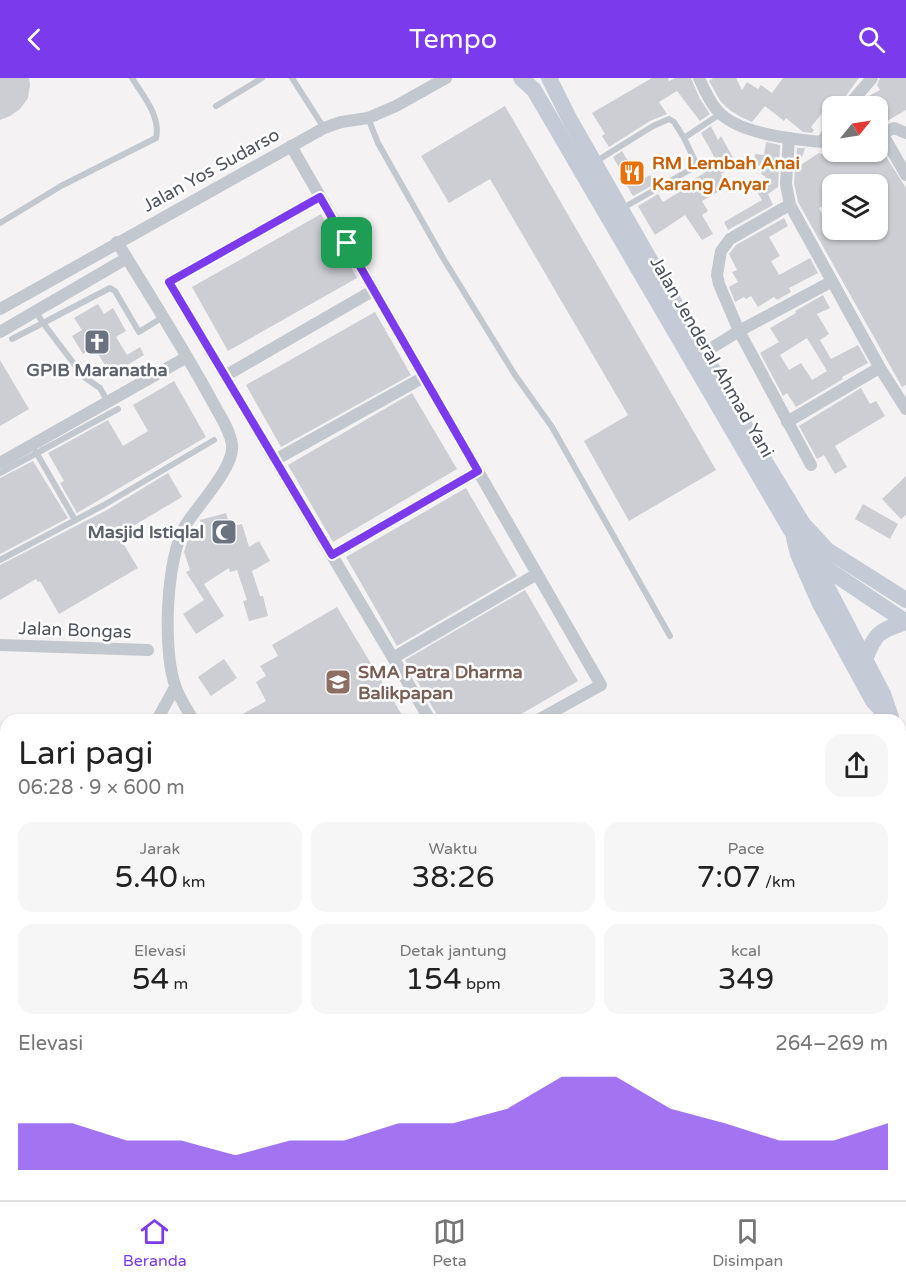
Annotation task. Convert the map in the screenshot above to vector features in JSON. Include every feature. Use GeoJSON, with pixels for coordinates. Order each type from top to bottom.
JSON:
{"type":"FeatureCollection","features":[{"type":"Feature","properties":{"kind":"main road","name":"Jalan Jenderal Ahmad Yani"},"geometry":{"type":"LineString","coordinates":[[521,78],[534,90],[717,392],[788,501],[800,531],[906,600]]}},
{"type":"Feature","properties":{"kind":"main road","name":"Jalan Jenderal Ahmad Yani"},"geometry":{"type":"LineString","coordinates":[[549,78],[570,120],[621,208],[697,357]]}},
{"type":"Feature","properties":{"kind":"main road"},"geometry":{"type":"LineString","coordinates":[[800,531],[818,572],[883,694],[889,714]]}},
{"type":"Feature","properties":{"kind":"main road"},"geometry":{"type":"LineString","coordinates":[[800,531],[798,554],[820,604],[873,701],[885,714]]}},
{"type":"Feature","properties":{"kind":"main road"},"geometry":{"type":"LineString","coordinates":[[810,553],[827,569],[906,622]]}},
{"type":"Feature","properties":{"kind":"main road"},"geometry":{"type":"LineString","coordinates":[[865,659],[874,639],[883,630],[906,622]]}},
{"type":"Feature","properties":{"kind":"street","name":"Jalan Yos Sudarso"},"geometry":{"type":"LineString","coordinates":[[0,309],[324,128],[341,122],[368,118],[396,106],[446,78]]}},
{"type":"Feature","properties":{"kind":"street"},"geometry":{"type":"LineString","coordinates":[[699,78],[711,102],[720,113],[741,126],[791,139],[822,142]]}},
{"type":"Feature","properties":{"kind":"street"},"geometry":{"type":"LineString","coordinates":[[857,96],[872,78]]}},
{"type":"Feature","properties":{"kind":"street"},"geometry":{"type":"LineString","coordinates":[[888,132],[896,128],[906,133]]}},
{"type":"Feature","properties":{"kind":"street"},"geometry":{"type":"LineString","coordinates":[[791,139],[786,184],[789,205],[880,368],[906,409]]}},
{"type":"Feature","properties":{"kind":"street"},"geometry":{"type":"LineString","coordinates":[[291,146],[601,685],[549,714]]}},
{"type":"Feature","properties":{"kind":"street"},"geometry":{"type":"LineString","coordinates":[[888,147],[906,175]]}},
{"type":"Feature","properties":{"kind":"street"},"geometry":{"type":"LineString","coordinates":[[320,197],[169,282],[426,714]]}},
{"type":"Feature","properties":{"kind":"street"},"geometry":{"type":"LineString","coordinates":[[784,208],[730,239],[718,262],[719,284],[736,333],[811,465]]}},
{"type":"Feature","properties":{"kind":"street"},"geometry":{"type":"LineString","coordinates":[[117,242],[187,357],[228,433],[232,446],[230,457],[218,482],[183,529],[171,571],[169,653],[175,687],[189,714]]}},
{"type":"Feature","properties":{"kind":"street"},"geometry":{"type":"LineString","coordinates":[[0,332],[127,258]]}},
{"type":"Feature","properties":{"kind":"street"},"geometry":{"type":"LineString","coordinates":[[697,357],[736,333],[827,284]]}},
{"type":"Feature","properties":{"kind":"street"},"geometry":{"type":"LineString","coordinates":[[225,376],[374,290]]}},
{"type":"Feature","properties":{"kind":"street"},"geometry":{"type":"LineString","coordinates":[[0,463],[113,405],[187,357]]}},
{"type":"Feature","properties":{"kind":"street"},"geometry":{"type":"LineString","coordinates":[[788,422],[874,371]]}},
{"type":"Feature","properties":{"kind":"street"},"geometry":{"type":"LineString","coordinates":[[275,460],[424,377]]}},
{"type":"Feature","properties":{"kind":"street"},"geometry":{"type":"LineString","coordinates":[[332,555],[478,471]]}},
{"type":"Feature","properties":{"kind":"street"},"geometry":{"type":"LineString","coordinates":[[393,658],[537,574]]}},
{"type":"Feature","properties":{"kind":"street","name":"Jalan Bongas"},"geometry":{"type":"LineString","coordinates":[[0,645],[148,650]]}},
{"type":"Feature","properties":{"kind":"street"},"geometry":{"type":"LineString","coordinates":[[160,714],[175,687]]}},
{"type":"Feature","properties":{"kind":"lane"},"geometry":{"type":"LineString","coordinates":[[0,223],[62,186],[156,138],[158,128],[156,118],[132,78]]}},
{"type":"Feature","properties":{"kind":"lane"},"geometry":{"type":"LineString","coordinates":[[216,106],[262,78]]}},
{"type":"Feature","properties":{"kind":"lane"},"geometry":{"type":"LineString","coordinates":[[292,78],[324,128]]}},
{"type":"Feature","properties":{"kind":"lane"},"geometry":{"type":"LineString","coordinates":[[684,138],[720,113]]}},
{"type":"Feature","properties":{"kind":"lane"},"geometry":{"type":"LineString","coordinates":[[368,118],[378,143],[443,258],[515,375],[552,427],[670,636]]}},
{"type":"Feature","properties":{"kind":"lane"},"geometry":{"type":"LineString","coordinates":[[594,162],[653,126],[669,119],[674,122],[684,138],[695,161],[693,168],[621,208]]}},
{"type":"Feature","properties":{"kind":"lane"},"geometry":{"type":"LineString","coordinates":[[12,339],[110,288],[115,291],[139,332],[163,317]]}},
{"type":"Feature","properties":{"kind":"lane"},"geometry":{"type":"LineString","coordinates":[[0,473],[113,405],[100,388],[84,377],[36,312]]}},
{"type":"Feature","properties":{"kind":"lane"},"geometry":{"type":"LineString","coordinates":[[0,560],[214,440]]}},
{"type":"Feature","properties":{"kind":"lane"},"geometry":{"type":"LineString","coordinates":[[36,452],[75,520]]}},
{"type":"Feature","properties":{"kind":"building"},"geometry":{"type":"Polygon","coordinates":[[[0,78],[29,78],[30,85],[28,98],[20,109],[0,120],[0,78]]]}},
{"type":"Feature","properties":{"kind":"building"},"geometry":{"type":"Polygon","coordinates":[[[652,78],[668,78],[669,81],[675,78],[691,78],[700,99],[710,114],[700,121],[677,91],[659,102],[667,114],[650,121],[609,147],[602,136],[605,134],[592,113],[652,78]]]}},
{"type":"Feature","properties":{"kind":"building"},"geometry":{"type":"Polygon","coordinates":[[[713,78],[736,78],[742,90],[747,82],[758,89],[761,85],[772,93],[783,78],[859,78],[846,96],[822,96],[822,113],[811,127],[814,130],[812,133],[803,132],[786,118],[784,121],[765,106],[752,122],[741,117],[721,102],[709,81],[713,78]]]}},
{"type":"Feature","properties":{"kind":"building"},"geometry":{"type":"Polygon","coordinates":[[[880,78],[906,78],[906,110],[888,120],[888,96],[869,96],[880,90],[877,85],[880,78]]]}},
{"type":"Feature","properties":{"kind":"building"},"geometry":{"type":"Polygon","coordinates":[[[505,106],[716,470],[629,521],[584,441],[628,415],[490,179],[449,203],[421,156],[505,106]]]}},
{"type":"Feature","properties":{"kind":"building"},"geometry":{"type":"Polygon","coordinates":[[[711,126],[718,140],[721,136],[737,165],[721,174],[728,186],[702,201],[708,211],[702,215],[713,234],[702,240],[685,215],[655,235],[638,206],[658,194],[663,202],[681,191],[679,187],[703,174],[717,162],[701,133],[711,126]]]}},
{"type":"Feature","properties":{"kind":"building"},"geometry":{"type":"Polygon","coordinates":[[[766,142],[780,145],[778,187],[768,194],[773,205],[728,230],[724,222],[762,200],[753,185],[766,177],[761,174],[765,166],[754,165],[755,154],[764,155],[766,142]]]}},
{"type":"Feature","properties":{"kind":"building"},"geometry":{"type":"Polygon","coordinates":[[[797,148],[805,148],[799,166],[819,153],[822,154],[822,162],[888,162],[888,160],[906,188],[906,385],[902,387],[798,202],[794,183],[797,148]]]}},
{"type":"Feature","properties":{"kind":"building"},"geometry":{"type":"Polygon","coordinates":[[[622,151],[632,168],[636,166],[643,179],[650,175],[655,184],[633,196],[613,157],[622,151]]]}},
{"type":"Feature","properties":{"kind":"building"},"geometry":{"type":"Polygon","coordinates":[[[321,214],[357,278],[228,351],[192,287],[321,214]]]}},
{"type":"Feature","properties":{"kind":"building"},"geometry":{"type":"Polygon","coordinates":[[[784,218],[788,226],[769,237],[780,256],[771,261],[779,275],[810,258],[818,273],[789,288],[791,292],[777,300],[774,297],[758,307],[751,296],[735,302],[729,287],[738,282],[732,272],[737,270],[729,254],[736,245],[784,218]]]}},
{"type":"Feature","properties":{"kind":"building"},"geometry":{"type":"Polygon","coordinates":[[[823,295],[830,308],[817,314],[829,334],[820,340],[831,359],[858,345],[868,363],[796,407],[787,393],[783,396],[760,353],[779,342],[770,328],[796,313],[795,311],[823,295]],[[807,338],[780,355],[789,370],[801,363],[812,380],[827,371],[807,338]]]}},
{"type":"Feature","properties":{"kind":"building","name":"GPIB Maranatha"},"geometry":{"type":"Polygon","coordinates":[[[98,304],[104,314],[113,308],[126,331],[116,337],[127,355],[140,347],[144,355],[111,375],[94,347],[83,354],[72,336],[82,330],[74,318],[98,304]]]}},
{"type":"Feature","properties":{"kind":"building"},"geometry":{"type":"Polygon","coordinates":[[[375,312],[411,375],[281,447],[246,385],[375,312]]]}},
{"type":"Feature","properties":{"kind":"building"},"geometry":{"type":"Polygon","coordinates":[[[0,360],[29,409],[0,426],[0,360]]]}},
{"type":"Feature","properties":{"kind":"building"},"geometry":{"type":"Polygon","coordinates":[[[174,381],[206,437],[77,513],[60,483],[64,481],[48,453],[108,420],[123,446],[148,431],[133,405],[174,381]]]}},
{"type":"Feature","properties":{"kind":"building"},"geometry":{"type":"Polygon","coordinates":[[[861,388],[870,404],[876,401],[885,416],[835,446],[847,467],[835,474],[824,455],[817,459],[799,426],[861,388]]]}},
{"type":"Feature","properties":{"kind":"building"},"geometry":{"type":"Polygon","coordinates":[[[412,393],[457,469],[333,542],[288,465],[412,393]]]}},
{"type":"Feature","properties":{"kind":"building"},"geometry":{"type":"Polygon","coordinates":[[[33,461],[68,518],[0,554],[0,478],[33,461]]]}},
{"type":"Feature","properties":{"kind":"building"},"geometry":{"type":"Polygon","coordinates":[[[168,473],[182,497],[118,535],[138,568],[59,614],[40,581],[36,579],[0,600],[0,565],[107,510],[168,473]]]}},
{"type":"Feature","properties":{"kind":"building"},"geometry":{"type":"Polygon","coordinates":[[[906,476],[906,515],[901,519],[882,499],[906,476]]]}},
{"type":"Feature","properties":{"kind":"building"},"geometry":{"type":"Polygon","coordinates":[[[466,488],[517,576],[397,646],[346,557],[466,488]]]}},
{"type":"Feature","properties":{"kind":"building"},"geometry":{"type":"Polygon","coordinates":[[[863,504],[898,524],[890,539],[855,519],[863,504]]]}},
{"type":"Feature","properties":{"kind":"building"},"geometry":{"type":"Polygon","coordinates":[[[226,513],[230,527],[242,524],[249,547],[259,541],[270,561],[252,571],[260,596],[263,596],[268,616],[249,621],[243,601],[247,600],[237,570],[230,572],[229,568],[204,584],[224,616],[196,634],[183,614],[204,600],[186,572],[190,570],[184,552],[188,539],[204,535],[200,520],[226,513]]]}},
{"type":"Feature","properties":{"kind":"building"},"geometry":{"type":"Polygon","coordinates":[[[525,590],[578,681],[521,714],[436,714],[405,660],[525,590]]]}},
{"type":"Feature","properties":{"kind":"building","name":"SMA Patra Dharma Balikpapan"},"geometry":{"type":"Polygon","coordinates":[[[337,607],[401,714],[243,714],[266,701],[256,682],[266,676],[260,666],[278,656],[272,645],[337,607]]]}},
{"type":"Feature","properties":{"kind":"building"},"geometry":{"type":"Polygon","coordinates":[[[224,659],[237,678],[211,696],[198,677],[224,659]]]}},
{"type":"Feature","properties":{"kind":"place","name":"RM Lembah Anai Karang Anyar"},"geometry":{"type":"Point","coordinates":[632,173]}},
{"type":"Feature","properties":{"kind":"place","name":"GPIB Maranatha"},"geometry":{"type":"Point","coordinates":[97,342]}},
{"type":"Feature","properties":{"kind":"place","name":"Masjid Istiqlal"},"geometry":{"type":"Point","coordinates":[224,532]}},
{"type":"Feature","properties":{"kind":"place","name":"SMA Patra Dharma Balikpapan"},"geometry":{"type":"Point","coordinates":[338,682]}},
{"type":"Feature","properties":{"kind":"route"},"geometry":{"type":"LineString","coordinates":[[320,197],[347,243],[478,471],[332,555],[169,282],[320,197]]}}]}
